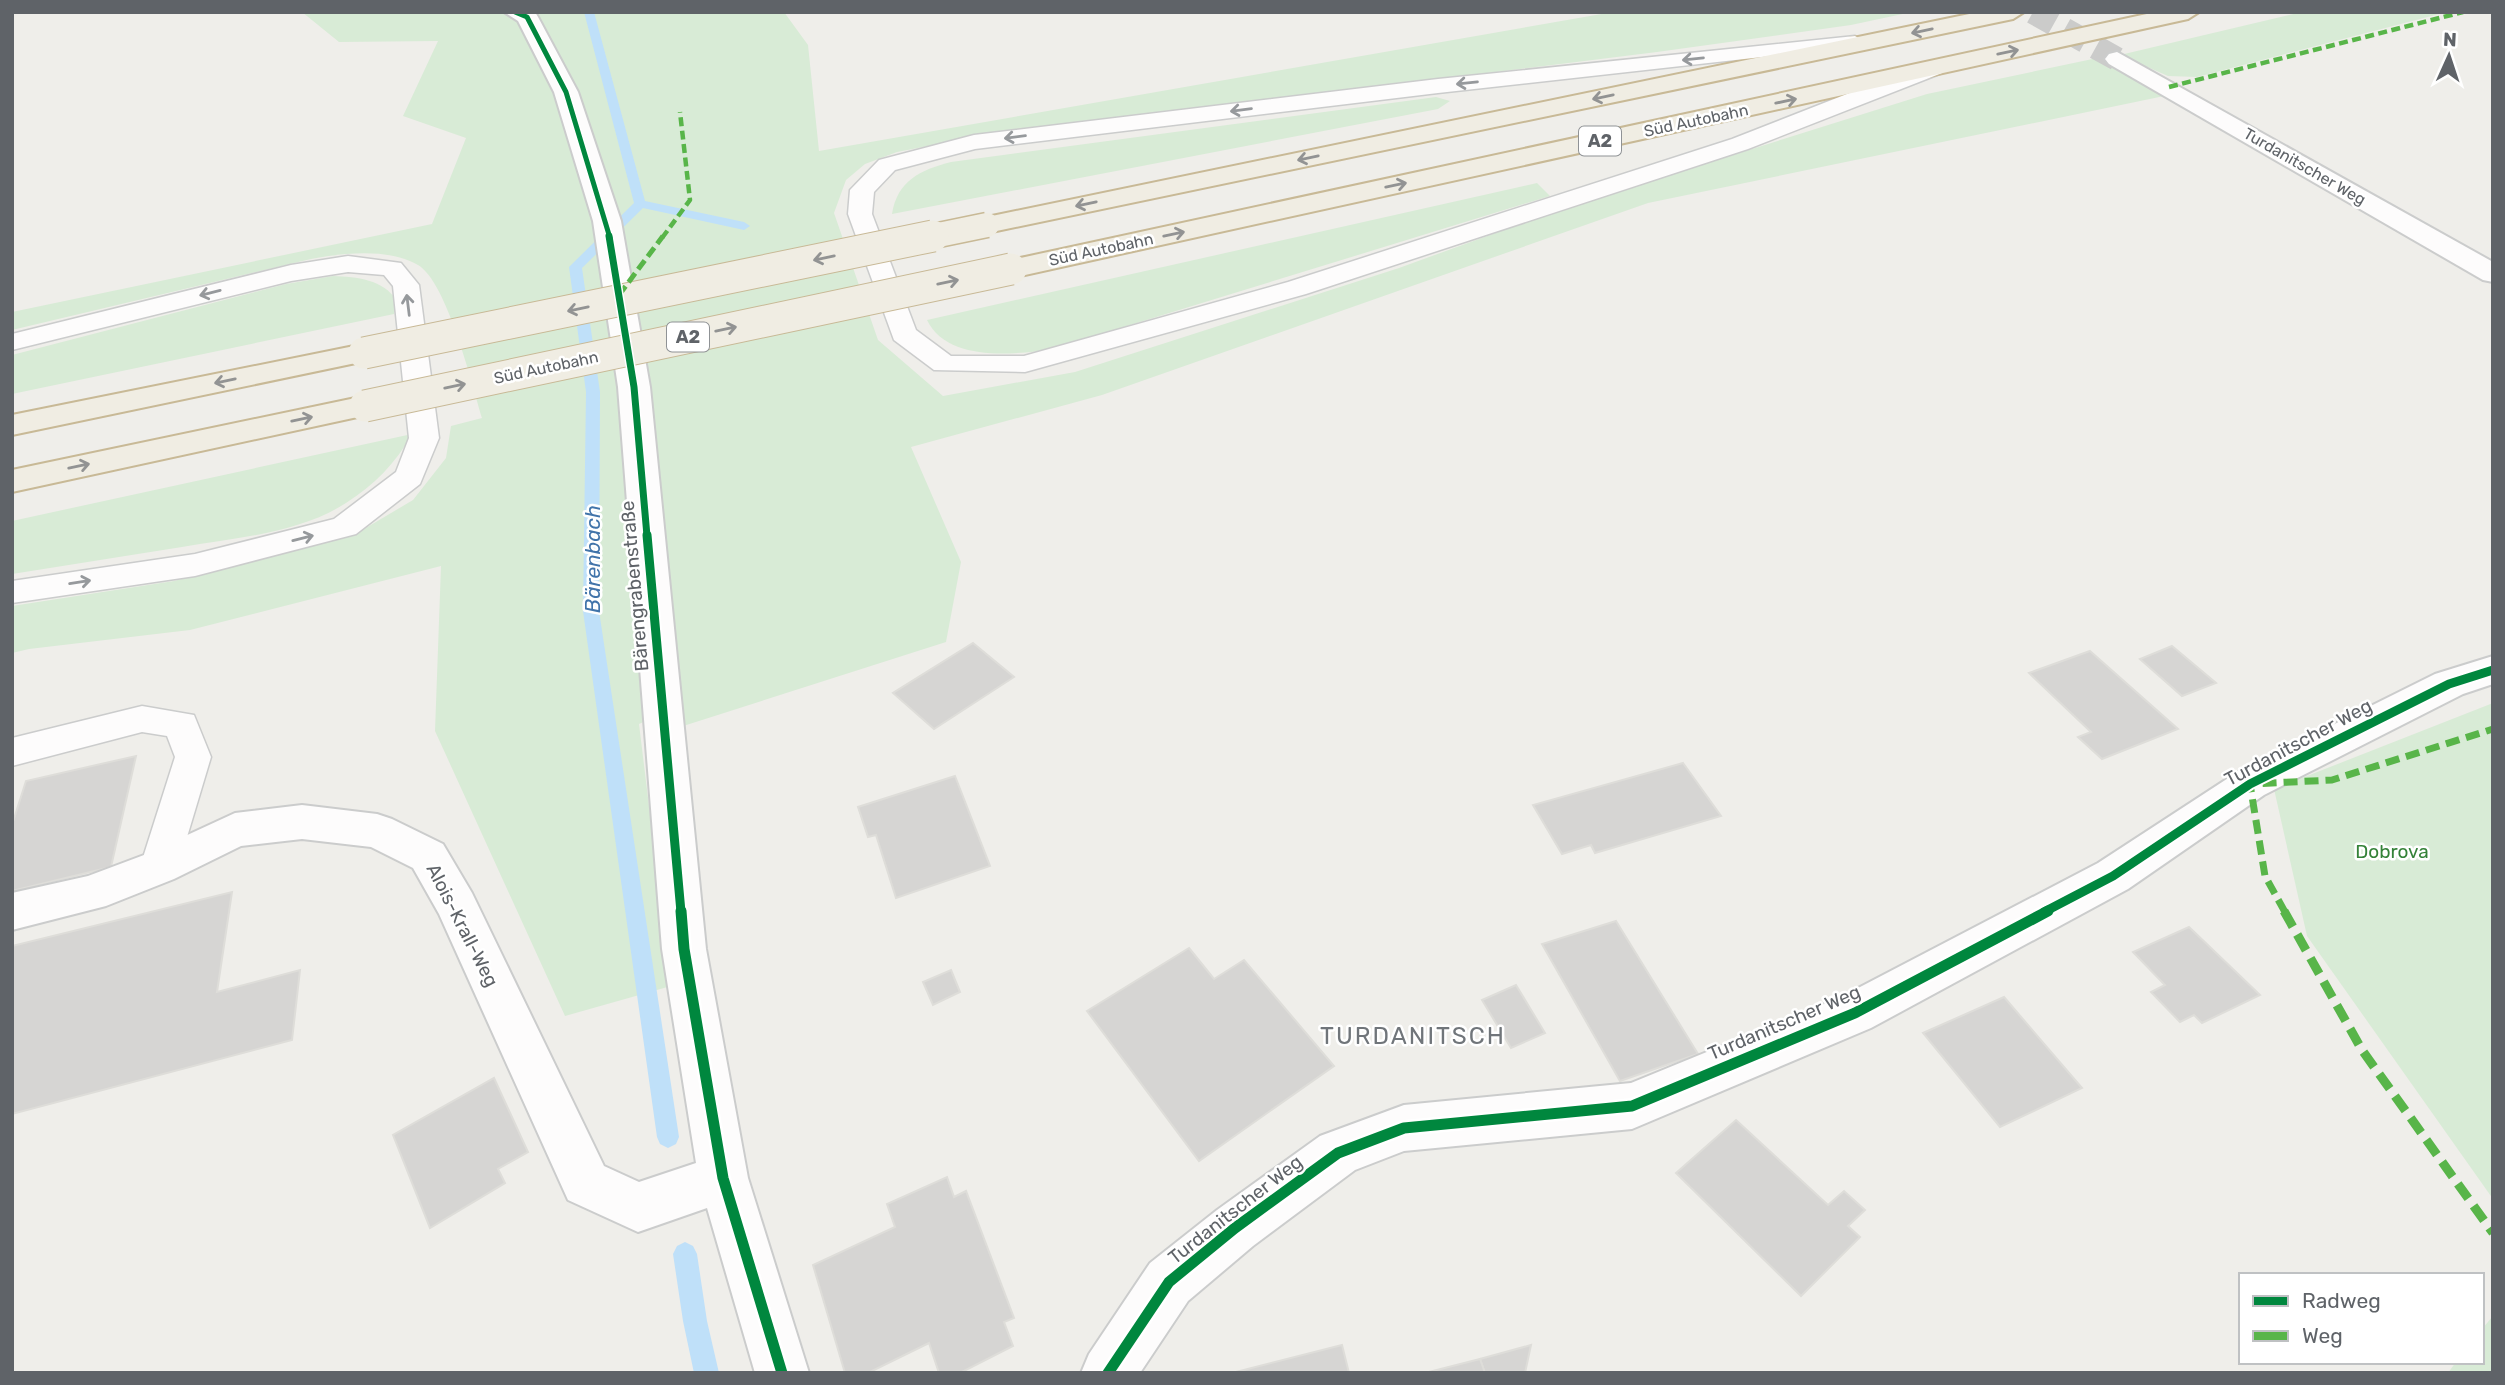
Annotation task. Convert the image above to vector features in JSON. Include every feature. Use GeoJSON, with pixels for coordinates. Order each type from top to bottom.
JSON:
{"type":"FeatureCollection","features":[{"type":"Feature","properties":{"kind":"highway","name":"A2"},"geometry":{"type":"LineString","coordinates":[[12,425],[2013,12]]}},
{"type":"Feature","properties":{"kind":"highway","name":"Süd Autobahn"},"geometry":{"type":"LineString","coordinates":[[12,481],[1011,269],[2188,12]]}},
{"type":"Feature","properties":{"kind":"street","name":"Bärengrabenstraße"},"geometry":{"type":"LineString","coordinates":[[515,12],[527,18],[566,92],[609,235],[634,387],[684,949],[723,1178]]}},
{"type":"Feature","properties":{"kind":"street","name":"Turdanitscher Weg"},"geometry":{"type":"LineString","coordinates":[[2117,59],[2493,274]]}},
{"type":"Feature","properties":{"kind":"street","name":"Turdanitscher Weg"},"geometry":{"type":"LineString","coordinates":[[1108,1373],[1168,1282],[1234,1228],[1338,1153],[1404,1128],[1632,1106],[1657,1096],[1854,1013],[2113,876],[2250,784],[2449,684],[2493,670]]}},
{"type":"Feature","properties":{"kind":"street","name":"Alois-Krall-Weg"},"geometry":{"type":"LineString","coordinates":[[12,912],[91,892],[159,867],[235,830],[302,821],[377,831],[428,856],[457,906],[586,1183],[638,1207],[723,1178]]}},
{"type":"Feature","properties":{"kind":"street"},"geometry":{"type":"LineString","coordinates":[[723,1178],[782,1373]]}},
{"type":"Feature","properties":{"kind":"lane"},"geometry":{"type":"LineString","coordinates":[[1883,40],[1438,86],[974,142],[887,165],[862,190],[860,214],[904,334],[944,364],[1025,364],[1297,288],[1714,153],[1934,68]]}},
{"type":"Feature","properties":{"kind":"lane"},"geometry":{"type":"LineString","coordinates":[[12,342],[291,273],[348,264],[392,268],[406,285],[424,438],[409,477],[345,527],[195,565],[12,592]]}},
{"type":"Feature","properties":{"kind":"lane"},"geometry":{"type":"LineString","coordinates":[[12,752],[142,719],[180,725],[193,757],[159,867]]}},
{"type":"Feature","properties":{"kind":"green space"},"geometry":{"type":"Polygon","coordinates":[[[302,12],[784,12],[808,45],[819,151],[1613,12],[1912,12],[1851,25],[1657,52],[991,134],[897,152],[865,164],[846,180],[834,213],[878,340],[943,396],[1075,372],[1399,268],[1567,207],[1927,94],[2102,57],[2169,95],[1648,203],[1102,395],[911,447],[961,562],[946,642],[677,728],[671,710],[639,724],[671,986],[565,1016],[435,731],[441,566],[190,630],[12,653],[12,606],[174,581],[359,532],[413,500],[446,458],[451,426],[482,418],[457,335],[439,291],[429,275],[418,265],[393,256],[365,253],[311,259],[12,330],[12,312],[432,224],[466,138],[403,116],[438,41],[339,42],[302,12]]]}},
{"type":"Feature","properties":{"kind":"green space"},"geometry":{"type":"Polygon","coordinates":[[[2302,12],[2447,12],[2197,77],[2168,76],[2120,55],[2302,12]]]}},
{"type":"Feature","properties":{"kind":"green space"},"geometry":{"type":"Polygon","coordinates":[[[1436,97],[1450,101],[1438,109],[892,214],[899,193],[905,185],[920,173],[951,162],[1436,97]]]}},
{"type":"Feature","properties":{"kind":"green space"},"geometry":{"type":"Polygon","coordinates":[[[1537,183],[1550,196],[1052,349],[1001,354],[965,349],[937,334],[927,320],[1537,183]]]}},
{"type":"Feature","properties":{"kind":"green space"},"geometry":{"type":"Polygon","coordinates":[[[333,276],[369,281],[384,288],[397,301],[394,314],[12,394],[12,355],[286,284],[333,276]]]}},
{"type":"Feature","properties":{"kind":"green space"},"geometry":{"type":"Polygon","coordinates":[[[412,434],[384,473],[366,489],[328,513],[288,528],[12,574],[12,521],[412,434]]]}},
{"type":"Feature","properties":{"kind":"green space","name":"Dobrova"},"geometry":{"type":"Polygon","coordinates":[[[2493,703],[2493,1199],[2307,936],[2274,789],[2493,703]]]}},
{"type":"Feature","properties":{"kind":"green space"},"geometry":{"type":"Polygon","coordinates":[[[2493,1316],[2493,1373],[2448,1373],[2455,1364],[2484,1364],[2484,1327],[2493,1316]]]}},
{"type":"Feature","properties":{"kind":"building"},"geometry":{"type":"Polygon","coordinates":[[[973,643],[1014,677],[934,729],[893,693],[973,643]]]}},
{"type":"Feature","properties":{"kind":"building"},"geometry":{"type":"Polygon","coordinates":[[[2172,646],[2216,683],[2182,696],[2140,659],[2172,646]]]}},
{"type":"Feature","properties":{"kind":"building"},"geometry":{"type":"Polygon","coordinates":[[[2090,651],[2178,729],[2102,759],[2078,737],[2091,732],[2029,673],[2090,651]]]}},
{"type":"Feature","properties":{"kind":"building"},"geometry":{"type":"Polygon","coordinates":[[[136,756],[111,867],[12,891],[12,825],[26,781],[136,756]]]}},
{"type":"Feature","properties":{"kind":"building"},"geometry":{"type":"Polygon","coordinates":[[[1683,763],[1721,816],[1595,853],[1591,845],[1562,854],[1533,805],[1683,763]]]}},
{"type":"Feature","properties":{"kind":"building"},"geometry":{"type":"Polygon","coordinates":[[[955,776],[990,866],[896,898],[876,835],[868,837],[858,807],[955,776]]]}},
{"type":"Feature","properties":{"kind":"building"},"geometry":{"type":"Polygon","coordinates":[[[232,892],[217,992],[300,970],[292,1040],[12,1114],[12,946],[232,892]]]}},
{"type":"Feature","properties":{"kind":"building"},"geometry":{"type":"Polygon","coordinates":[[[1616,921],[1698,1054],[1620,1081],[1542,944],[1616,921]]]}},
{"type":"Feature","properties":{"kind":"building"},"geometry":{"type":"Polygon","coordinates":[[[2189,927],[2260,995],[2202,1023],[2194,1015],[2180,1022],[2151,992],[2165,985],[2133,952],[2189,927]]]}},
{"type":"Feature","properties":{"kind":"building"},"geometry":{"type":"Polygon","coordinates":[[[1189,948],[1214,979],[1244,960],[1334,1066],[1199,1161],[1087,1011],[1189,948]]]}},
{"type":"Feature","properties":{"kind":"building"},"geometry":{"type":"Polygon","coordinates":[[[951,970],[960,992],[933,1005],[923,982],[951,970]]]}},
{"type":"Feature","properties":{"kind":"building"},"geometry":{"type":"Polygon","coordinates":[[[1516,985],[1545,1033],[1511,1048],[1482,1000],[1516,985]]]}},
{"type":"Feature","properties":{"kind":"building"},"geometry":{"type":"Polygon","coordinates":[[[2004,997],[2082,1088],[2000,1127],[1923,1033],[2004,997]]]}},
{"type":"Feature","properties":{"kind":"building"},"geometry":{"type":"Polygon","coordinates":[[[494,1078],[528,1152],[498,1169],[505,1183],[430,1228],[393,1135],[494,1078]]]}},
{"type":"Feature","properties":{"kind":"building"},"geometry":{"type":"Polygon","coordinates":[[[1736,1120],[1828,1205],[1844,1191],[1865,1210],[1848,1226],[1860,1237],[1801,1296],[1676,1173],[1736,1120]]]}},
{"type":"Feature","properties":{"kind":"building"},"geometry":{"type":"Polygon","coordinates":[[[947,1177],[954,1197],[966,1191],[1014,1318],[1004,1322],[1013,1346],[960,1373],[939,1373],[929,1343],[868,1373],[845,1373],[813,1265],[895,1227],[887,1204],[947,1177]]]}},
{"type":"Feature","properties":{"kind":"building"},"geometry":{"type":"Polygon","coordinates":[[[1342,1345],[1349,1373],[1232,1373],[1342,1345]]]}},
{"type":"Feature","properties":{"kind":"building"},"geometry":{"type":"Polygon","coordinates":[[[1531,1345],[1525,1373],[1485,1373],[1480,1359],[1531,1345]]]}},
{"type":"Feature","properties":{"kind":"building"},"geometry":{"type":"Polygon","coordinates":[[[1480,1359],[1485,1373],[1425,1373],[1480,1359]]]}},
{"type":"Feature","properties":{"kind":"waterway","name":"Bärenbach"},"geometry":{"type":"LineString","coordinates":[[589,12],[640,204]]}},
{"type":"Feature","properties":{"kind":"waterway"},"geometry":{"type":"LineString","coordinates":[[640,204],[744,226]]}},
{"type":"Feature","properties":{"kind":"waterway","name":"Bärenbach"},"geometry":{"type":"LineString","coordinates":[[640,204],[575,267],[593,392],[591,611],[668,1137]]}},
{"type":"Feature","properties":{"kind":"waterway","name":"Bärenbach"},"geometry":{"type":"LineString","coordinates":[[685,1254],[695,1321],[707,1373]]}},
{"type":"Feature","properties":{"kind":"tunnel"},"geometry":{"type":"LineString","coordinates":[[2033,12],[2117,59]]}},
{"type":"Feature","properties":{"kind":"marked path"},"geometry":{"type":"LineString","coordinates":[[2169,87],[2463,12]]}},
{"type":"Feature","properties":{"kind":"marked path"},"geometry":{"type":"LineString","coordinates":[[619,295],[690,200],[680,112]]}},
{"type":"Feature","properties":{"kind":"marked path"},"geometry":{"type":"LineString","coordinates":[[2493,729],[2332,780],[2250,784],[2265,876],[2362,1050],[2493,1233]]}},
{"type":"Feature","properties":{"kind":"cycle path"},"geometry":{"type":"LineString","coordinates":[[515,12],[527,17],[566,92],[607,221],[634,387],[684,949],[723,1178],[782,1373]]}},
{"type":"Feature","properties":{"kind":"cycle path"},"geometry":{"type":"LineString","coordinates":[[1108,1373],[1169,1282],[1235,1228],[1338,1153],[1404,1128],[1632,1106],[1855,1013],[2113,876],[2250,784],[2449,684],[2493,670]]}},
{"type":"Feature","properties":{"kind":"district","name":"TURDANITSCH"},"geometry":{"type":"Point","coordinates":[1413,1036]}}]}
